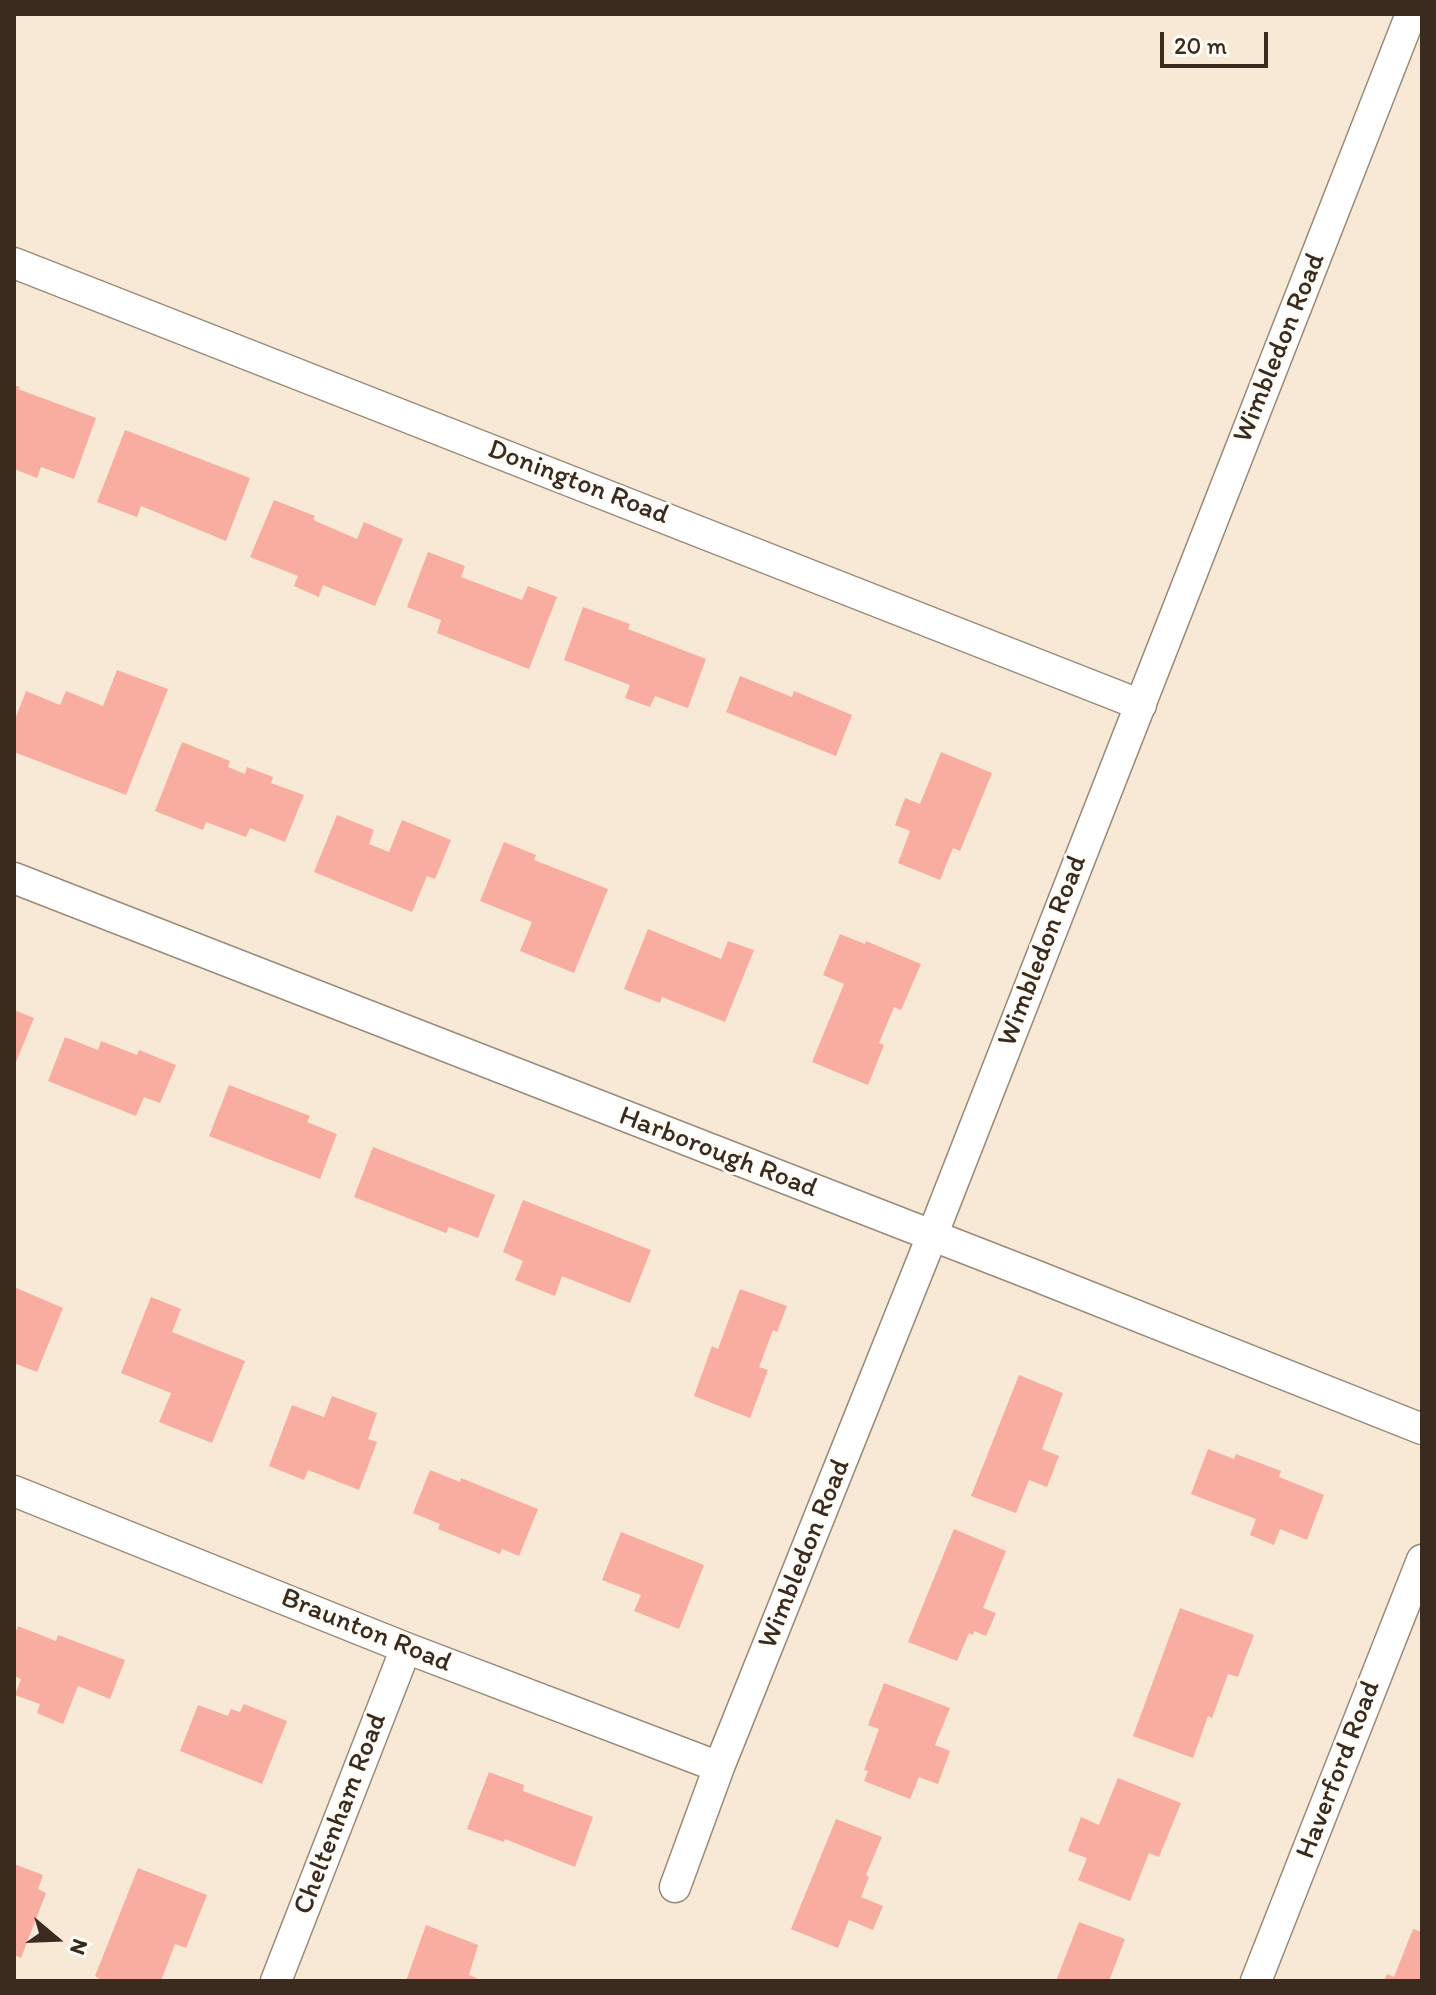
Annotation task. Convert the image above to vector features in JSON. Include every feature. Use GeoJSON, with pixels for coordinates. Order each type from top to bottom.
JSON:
{"type":"FeatureCollection","features":[{"type":"Feature","properties":{"kind":"street","name":"Wimbledon Road"},"geometry":{"type":"LineString","coordinates":[[675,1887],[719,1767],[932,1236],[1411,14]]}},
{"type":"Feature","properties":{"kind":"street","name":"Donington Road"},"geometry":{"type":"LineString","coordinates":[[14,263],[1141,705]]}},
{"type":"Feature","properties":{"kind":"street","name":"Harborough Road"},"geometry":{"type":"LineString","coordinates":[[14,878],[1422,1429]]}},
{"type":"Feature","properties":{"kind":"street","name":"Braunton Road"},"geometry":{"type":"LineString","coordinates":[[14,1491],[406,1648],[719,1767]]}},
{"type":"Feature","properties":{"kind":"street","name":"Haverford Road"},"geometry":{"type":"LineString","coordinates":[[1256,1981],[1422,1560]]}},
{"type":"Feature","properties":{"kind":"street","name":"Cheltenham Road"},"geometry":{"type":"LineString","coordinates":[[276,1981],[406,1648]]}},
{"type":"Feature","properties":{"kind":"building"},"geometry":{"type":"Polygon","coordinates":[[[14,385],[96,418],[74,479],[41,467],[37,478],[14,469],[14,385]]]}},
{"type":"Feature","properties":{"kind":"building"},"geometry":{"type":"Polygon","coordinates":[[[125,430],[250,478],[226,541],[141,506],[137,517],[97,502],[125,430]]]}},
{"type":"Feature","properties":{"kind":"building"},"geometry":{"type":"Polygon","coordinates":[[[274,500],[315,516],[313,520],[357,539],[364,522],[403,539],[375,606],[323,585],[319,597],[294,586],[298,576],[250,557],[274,500]]]}},
{"type":"Feature","properties":{"kind":"building"},"geometry":{"type":"Polygon","coordinates":[[[428,552],[465,566],[461,577],[522,600],[528,586],[557,597],[529,669],[437,633],[441,620],[407,607],[428,552]]]}},
{"type":"Feature","properties":{"kind":"building"},"geometry":{"type":"Polygon","coordinates":[[[583,607],[630,624],[628,629],[706,659],[688,708],[655,696],[650,707],[625,698],[630,685],[564,660],[583,607]]]}},
{"type":"Feature","properties":{"kind":"building"},"geometry":{"type":"Polygon","coordinates":[[[117,670],[168,689],[126,795],[14,752],[14,722],[26,691],[60,705],[66,691],[103,706],[117,670]]]}},
{"type":"Feature","properties":{"kind":"building"},"geometry":{"type":"Polygon","coordinates":[[[740,676],[792,697],[794,691],[852,715],[836,756],[726,712],[740,676]]]}},
{"type":"Feature","properties":{"kind":"building"},"geometry":{"type":"Polygon","coordinates":[[[182,742],[230,761],[228,767],[245,774],[247,767],[273,777],[271,783],[304,795],[285,842],[250,828],[246,837],[206,822],[203,830],[155,811],[182,742]]]}},
{"type":"Feature","properties":{"kind":"building"},"geometry":{"type":"Polygon","coordinates":[[[941,752],[992,773],[960,851],[953,848],[940,880],[898,863],[910,831],[895,825],[905,798],[920,804],[941,752]]]}},
{"type":"Feature","properties":{"kind":"building"},"geometry":{"type":"Polygon","coordinates":[[[337,815],[374,830],[369,844],[389,852],[402,820],[451,840],[435,879],[427,876],[412,912],[314,872],[337,815]]]}},
{"type":"Feature","properties":{"kind":"building"},"geometry":{"type":"Polygon","coordinates":[[[504,842],[536,855],[534,860],[608,889],[574,973],[520,951],[532,922],[480,901],[504,842]]]}},
{"type":"Feature","properties":{"kind":"building"},"geometry":{"type":"Polygon","coordinates":[[[648,929],[721,959],[728,941],[754,950],[725,1022],[662,997],[660,1003],[624,989],[648,929]]]}},
{"type":"Feature","properties":{"kind":"building"},"geometry":{"type":"Polygon","coordinates":[[[840,934],[865,944],[866,941],[921,964],[901,1010],[894,1007],[879,1043],[884,1045],[868,1085],[812,1062],[844,984],[823,975],[840,934]]]}},
{"type":"Feature","properties":{"kind":"building"},"geometry":{"type":"Polygon","coordinates":[[[14,1010],[34,1018],[14,1067],[14,1010]]]}},
{"type":"Feature","properties":{"kind":"building"},"geometry":{"type":"Polygon","coordinates":[[[65,1037],[98,1050],[101,1041],[137,1055],[139,1050],[176,1065],[160,1103],[144,1097],[136,1116],[48,1081],[65,1037]]]}},
{"type":"Feature","properties":{"kind":"building"},"geometry":{"type":"Polygon","coordinates":[[[229,1085],[310,1116],[307,1122],[337,1134],[320,1179],[209,1136],[229,1085]]]}},
{"type":"Feature","properties":{"kind":"building"},"geometry":{"type":"Polygon","coordinates":[[[373,1147],[495,1195],[478,1238],[449,1227],[446,1233],[354,1197],[373,1147]]]}},
{"type":"Feature","properties":{"kind":"building"},"geometry":{"type":"Polygon","coordinates":[[[523,1200],[651,1250],[630,1303],[562,1276],[555,1296],[515,1280],[523,1261],[503,1252],[523,1200]]]}},
{"type":"Feature","properties":{"kind":"building"},"geometry":{"type":"Polygon","coordinates":[[[14,1287],[63,1308],[37,1372],[14,1363],[14,1287]]]}},
{"type":"Feature","properties":{"kind":"building"},"geometry":{"type":"Polygon","coordinates":[[[740,1289],[787,1306],[777,1332],[773,1330],[759,1367],[768,1370],[750,1418],[694,1396],[712,1346],[718,1349],[740,1289]]]}},
{"type":"Feature","properties":{"kind":"building"},"geometry":{"type":"Polygon","coordinates":[[[151,1297],[181,1309],[172,1332],[245,1361],[212,1443],[159,1422],[171,1393],[121,1373],[151,1297]]]}},
{"type":"Feature","properties":{"kind":"building"},"geometry":{"type":"Polygon","coordinates":[[[1019,1375],[1063,1393],[1042,1449],[1059,1456],[1047,1487],[1029,1480],[1016,1513],[971,1496],[1019,1375]]]}},
{"type":"Feature","properties":{"kind":"building"},"geometry":{"type":"Polygon","coordinates":[[[332,1396],[377,1413],[368,1439],[377,1442],[359,1490],[308,1470],[304,1480],[269,1466],[292,1405],[324,1417],[332,1396]]]}},
{"type":"Feature","properties":{"kind":"building"},"geometry":{"type":"Polygon","coordinates":[[[1208,1449],[1234,1459],[1236,1454],[1281,1471],[1279,1477],[1324,1495],[1307,1540],[1280,1529],[1274,1545],[1250,1535],[1256,1519],[1191,1494],[1208,1449]]]}},
{"type":"Feature","properties":{"kind":"building"},"geometry":{"type":"Polygon","coordinates":[[[430,1470],[460,1482],[461,1478],[538,1509],[519,1556],[502,1549],[500,1554],[438,1529],[440,1524],[413,1513],[430,1470]]]}},
{"type":"Feature","properties":{"kind":"building"},"geometry":{"type":"Polygon","coordinates":[[[954,1529],[1006,1551],[983,1608],[996,1613],[986,1636],[974,1631],[973,1635],[969,1633],[957,1661],[908,1642],[954,1529]]]}},
{"type":"Feature","properties":{"kind":"building"},"geometry":{"type":"Polygon","coordinates":[[[621,1532],[704,1565],[679,1629],[634,1611],[641,1595],[602,1580],[621,1532]]]}},
{"type":"Feature","properties":{"kind":"building"},"geometry":{"type":"Polygon","coordinates":[[[1180,1608],[1254,1635],[1238,1677],[1228,1674],[1193,1758],[1133,1736],[1180,1608]]]}},
{"type":"Feature","properties":{"kind":"building"},"geometry":{"type":"Polygon","coordinates":[[[18,1626],[56,1641],[58,1635],[125,1660],[110,1699],[78,1686],[63,1724],[37,1713],[40,1704],[15,1695],[21,1679],[14,1676],[14,1636],[18,1626]]]}},
{"type":"Feature","properties":{"kind":"building"},"geometry":{"type":"Polygon","coordinates":[[[884,1683],[950,1708],[935,1745],[950,1751],[938,1784],[919,1777],[910,1799],[864,1781],[868,1771],[864,1770],[879,1729],[868,1725],[884,1683]]]}},
{"type":"Feature","properties":{"kind":"building"},"geometry":{"type":"Polygon","coordinates":[[[244,1704],[287,1721],[262,1784],[180,1751],[198,1705],[228,1716],[231,1709],[240,1712],[244,1704]]]}},
{"type":"Feature","properties":{"kind":"building"},"geometry":{"type":"Polygon","coordinates":[[[489,1772],[524,1785],[523,1791],[593,1817],[575,1867],[505,1839],[504,1842],[467,1829],[489,1772]]]}},
{"type":"Feature","properties":{"kind":"building"},"geometry":{"type":"Polygon","coordinates":[[[1118,1778],[1181,1803],[1159,1857],[1149,1853],[1130,1901],[1078,1880],[1087,1858],[1068,1851],[1081,1817],[1099,1825],[1118,1778]]]}},
{"type":"Feature","properties":{"kind":"building"},"geometry":{"type":"Polygon","coordinates":[[[836,1819],[882,1837],[866,1875],[869,1877],[861,1897],[883,1906],[873,1930],[849,1920],[838,1948],[791,1929],[836,1819]]]}},
{"type":"Feature","properties":{"kind":"building"},"geometry":{"type":"Polygon","coordinates":[[[14,1864],[43,1875],[38,1889],[46,1893],[21,1958],[14,1955],[14,1864]]]}},
{"type":"Feature","properties":{"kind":"building"},"geometry":{"type":"Polygon","coordinates":[[[138,1868],[207,1895],[186,1948],[175,1944],[161,1981],[103,1981],[95,1976],[138,1868]]]}},
{"type":"Feature","properties":{"kind":"building"},"geometry":{"type":"Polygon","coordinates":[[[1079,1922],[1125,1939],[1109,1981],[1056,1981],[1079,1922]]]}},
{"type":"Feature","properties":{"kind":"building"},"geometry":{"type":"Polygon","coordinates":[[[426,1925],[478,1945],[469,1975],[483,1981],[406,1981],[426,1925]]]}},
{"type":"Feature","properties":{"kind":"building"},"geometry":{"type":"Polygon","coordinates":[[[1413,1929],[1422,1932],[1422,1981],[1384,1981],[1387,1974],[1394,1977],[1413,1929]]]}}]}
